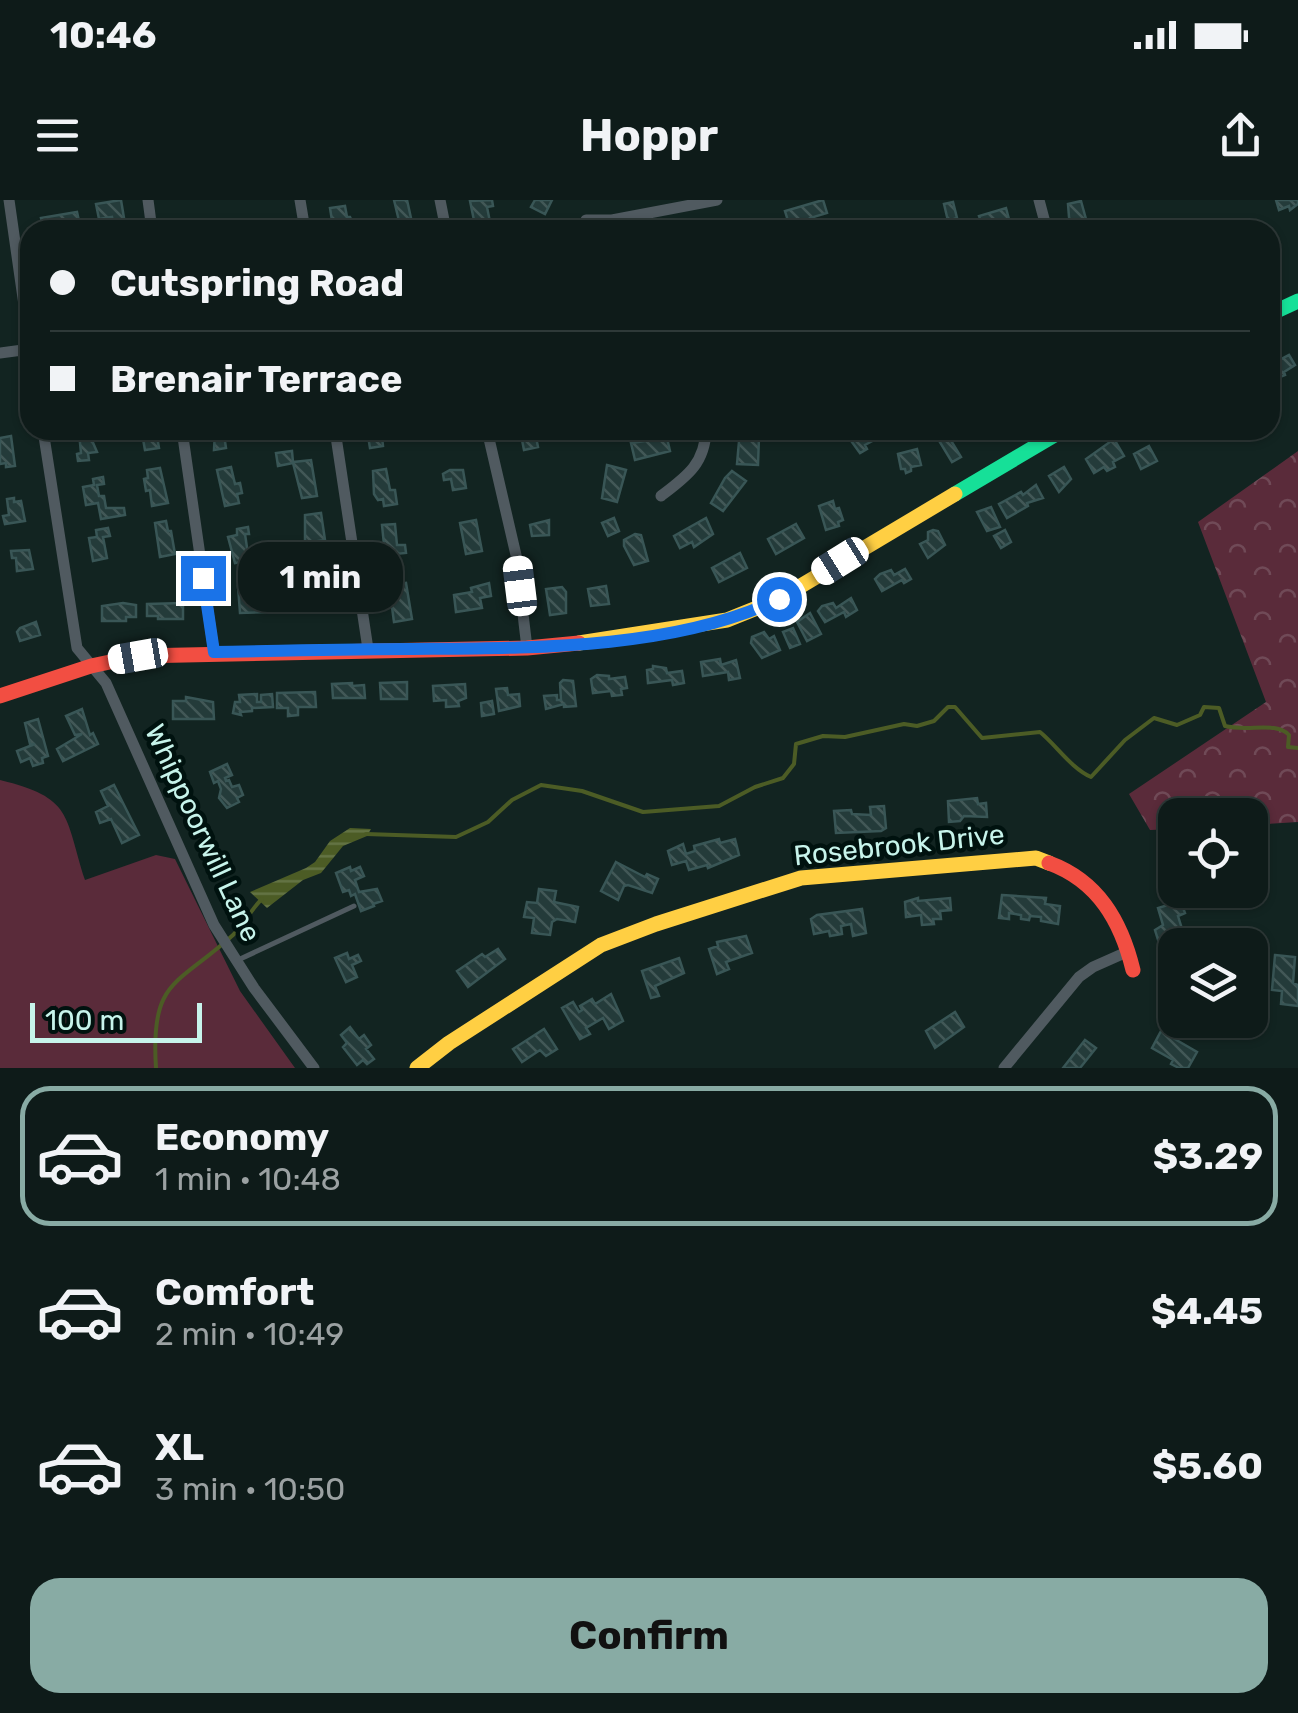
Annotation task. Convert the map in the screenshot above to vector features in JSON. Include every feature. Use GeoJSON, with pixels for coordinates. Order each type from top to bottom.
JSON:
{"type":"FeatureCollection","features":[{"type":"Feature","properties":{"kind":"street"},"geometry":{"type":"LineString","coordinates":[[9,200],[20,278]]}},
{"type":"Feature","properties":{"kind":"street"},"geometry":{"type":"LineString","coordinates":[[586,220],[612,220],[717,200]]}},
{"type":"Feature","properties":{"kind":"street","name":"Whippoorwill Lane"},"geometry":{"type":"LineString","coordinates":[[45,440],[77,648],[106,683],[214,925],[234,959],[314,1068]]}},
{"type":"Feature","properties":{"kind":"street"},"geometry":{"type":"LineString","coordinates":[[183,440],[214,652]]}},
{"type":"Feature","properties":{"kind":"street"},"geometry":{"type":"LineString","coordinates":[[336,440],[368,650]]}},
{"type":"Feature","properties":{"kind":"street"},"geometry":{"type":"LineString","coordinates":[[489,440],[516,555],[527,648]]}},
{"type":"Feature","properties":{"kind":"street"},"geometry":{"type":"LineString","coordinates":[[660,496],[690,474],[700,461],[704,440]]}},
{"type":"Feature","properties":{"kind":"street"},"geometry":{"type":"LineString","coordinates":[[0,696],[91,666],[138,656],[527,648],[612,640],[710,624],[752,612],[1046,440]]}},
{"type":"Feature","properties":{"kind":"street","name":"Rosebrook Drive"},"geometry":{"type":"LineString","coordinates":[[416,1068],[449,1042],[601,945],[801,878],[1036,858],[1072,872],[1098,894],[1122,926],[1133,970]]}},
{"type":"Feature","properties":{"kind":"street"},"geometry":{"type":"LineString","coordinates":[[1004,1068],[1079,978],[1092,967],[1129,952]]}},
{"type":"Feature","properties":{"kind":"lane"},"geometry":{"type":"LineString","coordinates":[[234,959],[354,906]]}},
{"type":"Feature","properties":{"kind":"green space"},"geometry":{"type":"Polygon","coordinates":[[[1298,451],[1298,822],[1268,824],[1268,798],[1158,798],[1158,830],[1150,830],[1129,794],[1266,702],[1198,522],[1298,451]]]}},
{"type":"Feature","properties":{"kind":"green space"},"geometry":{"type":"Polygon","coordinates":[[[0,780],[41,794],[62,812],[85,880],[156,855],[175,859],[240,991],[295,1068],[0,1068],[0,780]]]}},
{"type":"Feature","properties":{"kind":"shaded area"},"geometry":{"type":"Polygon","coordinates":[[[350,828],[371,829],[367,836],[343,846],[321,873],[303,880],[267,908],[250,892],[306,868],[330,841],[350,828]]]}},
{"type":"Feature","properties":{"kind":"building"},"geometry":{"type":"Polygon","coordinates":[[[121,200],[124,220],[99,219],[96,204],[121,200]]]}},
{"type":"Feature","properties":{"kind":"building"},"geometry":{"type":"Polygon","coordinates":[[[394,200],[407,200],[411,218],[399,220],[394,200]]]}},
{"type":"Feature","properties":{"kind":"building"},"geometry":{"type":"Polygon","coordinates":[[[492,200],[493,206],[487,207],[490,220],[474,220],[470,201],[492,200]]]}},
{"type":"Feature","properties":{"kind":"building"},"geometry":{"type":"Polygon","coordinates":[[[535,200],[552,200],[545,214],[531,207],[535,200]]]}},
{"type":"Feature","properties":{"kind":"building"},"geometry":{"type":"Polygon","coordinates":[[[823,200],[827,213],[810,220],[788,220],[785,211],[823,200]]]}},
{"type":"Feature","properties":{"kind":"building"},"geometry":{"type":"Polygon","coordinates":[[[1276,200],[1298,200],[1298,204],[1290,210],[1289,206],[1279,210],[1276,200]]]}},
{"type":"Feature","properties":{"kind":"building"},"geometry":{"type":"Polygon","coordinates":[[[1081,201],[1086,220],[1070,220],[1068,204],[1081,201]]]}},
{"type":"Feature","properties":{"kind":"building"},"geometry":{"type":"Polygon","coordinates":[[[953,202],[957,218],[948,220],[944,204],[953,202]]]}},
{"type":"Feature","properties":{"kind":"building"},"geometry":{"type":"Polygon","coordinates":[[[345,206],[351,220],[332,220],[330,208],[345,206]]]}},
{"type":"Feature","properties":{"kind":"building"},"geometry":{"type":"Polygon","coordinates":[[[1006,208],[1009,220],[980,220],[979,216],[1006,208]]]}},
{"type":"Feature","properties":{"kind":"building"},"geometry":{"type":"Polygon","coordinates":[[[77,212],[79,220],[42,220],[77,212]]]}},
{"type":"Feature","properties":{"kind":"building"},"geometry":{"type":"Polygon","coordinates":[[[1289,355],[1295,365],[1280,377],[1280,360],[1289,355]]]}},
{"type":"Feature","properties":{"kind":"building"},"geometry":{"type":"Polygon","coordinates":[[[11,436],[15,466],[6,467],[6,463],[0,464],[0,438],[11,436]]]}},
{"type":"Feature","properties":{"kind":"building"},"geometry":{"type":"Polygon","coordinates":[[[80,440],[92,440],[97,452],[88,453],[89,460],[78,461],[77,454],[81,453],[80,440]]]}},
{"type":"Feature","properties":{"kind":"building"},"geometry":{"type":"Polygon","coordinates":[[[143,440],[158,440],[159,448],[145,450],[143,440]]]}},
{"type":"Feature","properties":{"kind":"building"},"geometry":{"type":"Polygon","coordinates":[[[214,440],[225,440],[226,448],[214,450],[214,440]]]}},
{"type":"Feature","properties":{"kind":"building"},"geometry":{"type":"Polygon","coordinates":[[[369,440],[382,440],[383,446],[370,448],[369,440]]]}},
{"type":"Feature","properties":{"kind":"building"},"geometry":{"type":"Polygon","coordinates":[[[522,440],[537,440],[538,447],[524,450],[522,440]]]}},
{"type":"Feature","properties":{"kind":"building"},"geometry":{"type":"Polygon","coordinates":[[[667,440],[670,451],[635,460],[631,443],[667,440]]]}},
{"type":"Feature","properties":{"kind":"building"},"geometry":{"type":"Polygon","coordinates":[[[739,440],[759,440],[758,465],[737,464],[739,440]]]}},
{"type":"Feature","properties":{"kind":"building"},"geometry":{"type":"Polygon","coordinates":[[[850,440],[874,440],[865,445],[867,449],[860,453],[850,440]]]}},
{"type":"Feature","properties":{"kind":"building"},"geometry":{"type":"Polygon","coordinates":[[[939,440],[951,440],[961,457],[952,462],[939,440]]]}},
{"type":"Feature","properties":{"kind":"building"},"geometry":{"type":"Polygon","coordinates":[[[1113,440],[1124,456],[1113,462],[1115,467],[1107,471],[1104,467],[1094,473],[1086,459],[1113,440]]]}},
{"type":"Feature","properties":{"kind":"building"},"geometry":{"type":"Polygon","coordinates":[[[1149,446],[1157,461],[1141,469],[1134,454],[1149,446]]]}},
{"type":"Feature","properties":{"kind":"building"},"geometry":{"type":"Polygon","coordinates":[[[917,449],[921,465],[906,473],[901,469],[898,454],[917,449]]]}},
{"type":"Feature","properties":{"kind":"building"},"geometry":{"type":"Polygon","coordinates":[[[292,451],[293,462],[311,460],[317,496],[302,498],[293,463],[278,466],[276,453],[292,451]]]}},
{"type":"Feature","properties":{"kind":"building"},"geometry":{"type":"Polygon","coordinates":[[[607,465],[626,470],[617,502],[602,498],[607,465]]]}},
{"type":"Feature","properties":{"kind":"building"},"geometry":{"type":"Polygon","coordinates":[[[231,467],[242,493],[237,494],[239,503],[225,506],[217,470],[231,467]]]}},
{"type":"Feature","properties":{"kind":"building"},"geometry":{"type":"Polygon","coordinates":[[[1064,467],[1071,479],[1059,492],[1049,476],[1064,467]]]}},
{"type":"Feature","properties":{"kind":"building"},"geometry":{"type":"Polygon","coordinates":[[[160,468],[168,503],[152,506],[144,479],[148,478],[147,470],[160,468]]]}},
{"type":"Feature","properties":{"kind":"building"},"geometry":{"type":"Polygon","coordinates":[[[386,469],[397,504],[384,506],[383,499],[378,500],[374,494],[373,471],[386,469]]]}},
{"type":"Feature","properties":{"kind":"building"},"geometry":{"type":"Polygon","coordinates":[[[463,470],[466,488],[453,490],[451,479],[444,480],[443,474],[463,470]]]}},
{"type":"Feature","properties":{"kind":"building"},"geometry":{"type":"Polygon","coordinates":[[[732,471],[746,481],[723,511],[711,503],[732,471]]]}},
{"type":"Feature","properties":{"kind":"building"},"geometry":{"type":"Polygon","coordinates":[[[103,477],[104,484],[97,485],[99,496],[104,496],[106,508],[124,508],[125,515],[101,519],[98,503],[86,505],[83,487],[94,485],[93,479],[103,477]]]}},
{"type":"Feature","properties":{"kind":"building"},"geometry":{"type":"Polygon","coordinates":[[[1036,485],[1043,498],[1027,503],[1007,518],[999,504],[1036,485]]]}},
{"type":"Feature","properties":{"kind":"building"},"geometry":{"type":"Polygon","coordinates":[[[14,498],[14,502],[21,501],[25,521],[5,524],[3,516],[9,515],[7,499],[14,498]]]}},
{"type":"Feature","properties":{"kind":"building"},"geometry":{"type":"Polygon","coordinates":[[[833,501],[843,520],[838,522],[839,526],[826,530],[819,506],[833,501]]]}},
{"type":"Feature","properties":{"kind":"building"},"geometry":{"type":"Polygon","coordinates":[[[991,507],[1000,527],[987,531],[977,512],[991,507]]]}},
{"type":"Feature","properties":{"kind":"building"},"geometry":{"type":"Polygon","coordinates":[[[321,513],[325,540],[305,543],[305,515],[321,513]]]}},
{"type":"Feature","properties":{"kind":"building"},"geometry":{"type":"Polygon","coordinates":[[[614,518],[619,531],[608,536],[602,523],[614,518]]]}},
{"type":"Feature","properties":{"kind":"building"},"geometry":{"type":"Polygon","coordinates":[[[706,518],[713,534],[694,547],[692,542],[680,548],[674,536],[706,518]]]}},
{"type":"Feature","properties":{"kind":"building"},"geometry":{"type":"Polygon","coordinates":[[[476,520],[482,551],[466,554],[460,523],[476,520]]]}},
{"type":"Feature","properties":{"kind":"building"},"geometry":{"type":"Polygon","coordinates":[[[549,520],[549,535],[532,536],[530,525],[549,520]]]}},
{"type":"Feature","properties":{"kind":"building"},"geometry":{"type":"Polygon","coordinates":[[[166,521],[175,554],[160,557],[155,523],[166,521]]]}},
{"type":"Feature","properties":{"kind":"building"},"geometry":{"type":"Polygon","coordinates":[[[395,524],[397,545],[405,545],[406,553],[385,555],[382,525],[395,524]]]}},
{"type":"Feature","properties":{"kind":"building"},"geometry":{"type":"Polygon","coordinates":[[[796,524],[804,538],[776,554],[768,539],[796,524]]]}},
{"type":"Feature","properties":{"kind":"building"},"geometry":{"type":"Polygon","coordinates":[[[248,527],[249,534],[245,534],[249,561],[235,563],[228,537],[237,535],[237,529],[248,527]]]}},
{"type":"Feature","properties":{"kind":"building"},"geometry":{"type":"Polygon","coordinates":[[[108,528],[110,536],[103,537],[107,558],[93,561],[89,538],[97,537],[96,530],[108,528]]]}},
{"type":"Feature","properties":{"kind":"building"},"geometry":{"type":"Polygon","coordinates":[[[1005,530],[1011,542],[1001,548],[994,536],[1005,530]]]}},
{"type":"Feature","properties":{"kind":"building"},"geometry":{"type":"Polygon","coordinates":[[[938,531],[945,545],[928,558],[920,544],[928,540],[928,532],[938,531]]]}},
{"type":"Feature","properties":{"kind":"building"},"geometry":{"type":"Polygon","coordinates":[[[641,535],[648,561],[634,565],[624,540],[641,535]]]}},
{"type":"Feature","properties":{"kind":"building"},"geometry":{"type":"Polygon","coordinates":[[[29,550],[33,569],[17,571],[11,551],[29,550]]]}},
{"type":"Feature","properties":{"kind":"building"},"geometry":{"type":"Polygon","coordinates":[[[740,553],[747,568],[719,582],[712,568],[740,553]]]}},
{"type":"Feature","properties":{"kind":"building"},"geometry":{"type":"Polygon","coordinates":[[[905,569],[911,579],[882,591],[875,579],[880,574],[891,570],[894,575],[905,569]]]}},
{"type":"Feature","properties":{"kind":"building"},"geometry":{"type":"Polygon","coordinates":[[[332,581],[336,608],[317,610],[314,598],[309,598],[307,584],[332,581]]]}},
{"type":"Feature","properties":{"kind":"building"},"geometry":{"type":"Polygon","coordinates":[[[406,583],[412,619],[394,622],[389,585],[406,583]]]}},
{"type":"Feature","properties":{"kind":"building"},"geometry":{"type":"Polygon","coordinates":[[[489,583],[491,596],[480,598],[482,608],[456,612],[454,595],[489,583]]]}},
{"type":"Feature","properties":{"kind":"building"},"geometry":{"type":"Polygon","coordinates":[[[238,586],[253,586],[253,593],[271,593],[272,612],[240,613],[238,586]]]}},
{"type":"Feature","properties":{"kind":"building"},"geometry":{"type":"Polygon","coordinates":[[[606,586],[609,604],[591,606],[588,589],[606,586]]]}},
{"type":"Feature","properties":{"kind":"building"},"geometry":{"type":"Polygon","coordinates":[[[562,587],[566,592],[566,613],[550,615],[546,589],[562,587]]]}},
{"type":"Feature","properties":{"kind":"building"},"geometry":{"type":"Polygon","coordinates":[[[851,598],[857,610],[846,617],[844,612],[825,622],[818,611],[833,603],[836,608],[851,598]]]}},
{"type":"Feature","properties":{"kind":"building"},"geometry":{"type":"Polygon","coordinates":[[[183,603],[183,619],[147,616],[147,604],[183,603]]]}},
{"type":"Feature","properties":{"kind":"building"},"geometry":{"type":"Polygon","coordinates":[[[136,605],[136,617],[102,621],[102,606],[136,605]]]}},
{"type":"Feature","properties":{"kind":"building"},"geometry":{"type":"Polygon","coordinates":[[[810,613],[821,634],[807,641],[797,622],[810,613]]]}},
{"type":"Feature","properties":{"kind":"building"},"geometry":{"type":"Polygon","coordinates":[[[36,622],[40,635],[20,641],[20,628],[36,622]]]}},
{"type":"Feature","properties":{"kind":"building"},"geometry":{"type":"Polygon","coordinates":[[[793,628],[800,644],[790,648],[783,632],[793,628]]]}},
{"type":"Feature","properties":{"kind":"building"},"geometry":{"type":"Polygon","coordinates":[[[764,632],[769,639],[774,636],[780,650],[762,658],[751,643],[752,637],[764,632]]]}},
{"type":"Feature","properties":{"kind":"building"},"geometry":{"type":"Polygon","coordinates":[[[720,659],[721,665],[736,660],[740,678],[729,680],[728,672],[703,676],[701,662],[720,659]]]}},
{"type":"Feature","properties":{"kind":"building"},"geometry":{"type":"Polygon","coordinates":[[[653,666],[666,668],[667,673],[682,671],[684,683],[648,683],[647,670],[653,666]]]}},
{"type":"Feature","properties":{"kind":"building"},"geometry":{"type":"Polygon","coordinates":[[[597,675],[609,679],[625,677],[627,688],[621,689],[622,695],[612,696],[611,691],[593,693],[591,679],[597,675]]]}},
{"type":"Feature","properties":{"kind":"building"},"geometry":{"type":"Polygon","coordinates":[[[563,680],[573,681],[576,706],[564,704],[546,709],[544,696],[557,695],[557,700],[561,700],[563,680]]]}},
{"type":"Feature","properties":{"kind":"building"},"geometry":{"type":"Polygon","coordinates":[[[407,682],[407,699],[381,699],[380,683],[407,682]]]}},
{"type":"Feature","properties":{"kind":"building"},"geometry":{"type":"Polygon","coordinates":[[[332,684],[364,685],[365,698],[333,698],[332,684]]]}},
{"type":"Feature","properties":{"kind":"building"},"geometry":{"type":"Polygon","coordinates":[[[465,684],[466,698],[458,701],[459,706],[446,707],[446,700],[434,701],[433,686],[465,684]]]}},
{"type":"Feature","properties":{"kind":"building"},"geometry":{"type":"Polygon","coordinates":[[[507,688],[508,695],[519,694],[520,706],[499,711],[496,689],[507,688]]]}},
{"type":"Feature","properties":{"kind":"building"},"geometry":{"type":"Polygon","coordinates":[[[315,692],[316,707],[298,707],[298,715],[288,716],[288,708],[277,708],[277,693],[315,692]]]}},
{"type":"Feature","properties":{"kind":"building"},"geometry":{"type":"Polygon","coordinates":[[[257,694],[257,702],[261,702],[261,695],[272,694],[273,707],[252,708],[240,712],[241,715],[233,713],[235,702],[240,702],[239,695],[257,694]]]}},
{"type":"Feature","properties":{"kind":"building"},"geometry":{"type":"Polygon","coordinates":[[[186,697],[213,702],[214,719],[173,719],[173,701],[186,701],[186,697]]]}},
{"type":"Feature","properties":{"kind":"building"},"geometry":{"type":"Polygon","coordinates":[[[492,701],[494,714],[482,716],[481,703],[492,701]]]}},
{"type":"Feature","properties":{"kind":"building"},"geometry":{"type":"Polygon","coordinates":[[[82,709],[90,735],[93,733],[98,744],[63,761],[57,749],[82,734],[75,735],[66,716],[82,709]]]}},
{"type":"Feature","properties":{"kind":"building"},"geometry":{"type":"Polygon","coordinates":[[[38,719],[48,756],[42,758],[43,763],[33,766],[30,758],[21,762],[17,751],[35,744],[30,744],[25,723],[38,719]]]}},
{"type":"Feature","properties":{"kind":"building"},"geometry":{"type":"Polygon","coordinates":[[[227,764],[232,775],[226,781],[232,787],[239,785],[243,795],[227,808],[219,798],[218,781],[214,783],[210,772],[227,764]]]}},
{"type":"Feature","properties":{"kind":"building"},"geometry":{"type":"Polygon","coordinates":[[[114,785],[139,835],[122,843],[111,819],[100,823],[96,812],[108,806],[101,791],[114,785]]]}},
{"type":"Feature","properties":{"kind":"building"},"geometry":{"type":"Polygon","coordinates":[[[977,798],[978,804],[986,803],[987,817],[964,816],[960,821],[949,822],[948,801],[977,798]]]}},
{"type":"Feature","properties":{"kind":"building"},"geometry":{"type":"Polygon","coordinates":[[[884,806],[886,828],[881,831],[836,833],[834,811],[871,815],[870,807],[884,806]]]}},
{"type":"Feature","properties":{"kind":"building"},"geometry":{"type":"Polygon","coordinates":[[[719,839],[720,843],[735,839],[739,855],[708,868],[707,865],[689,870],[686,861],[672,865],[668,851],[683,844],[686,854],[695,851],[694,846],[719,839]]]}},
{"type":"Feature","properties":{"kind":"building"},"geometry":{"type":"Polygon","coordinates":[[[616,862],[645,877],[647,874],[658,879],[652,893],[628,885],[618,900],[601,891],[616,862]]]}},
{"type":"Feature","properties":{"kind":"building"},"geometry":{"type":"Polygon","coordinates":[[[350,867],[351,871],[360,867],[364,876],[355,880],[359,892],[377,889],[382,901],[361,911],[355,894],[343,892],[336,873],[350,867]]]}},
{"type":"Feature","properties":{"kind":"building"},"geometry":{"type":"Polygon","coordinates":[[[539,889],[556,891],[554,902],[578,907],[575,922],[557,919],[552,922],[550,935],[532,933],[534,918],[524,917],[527,902],[537,903],[539,889]]]}},
{"type":"Feature","properties":{"kind":"building"},"geometry":{"type":"Polygon","coordinates":[[[1002,895],[1046,898],[1045,904],[1060,906],[1058,924],[1041,921],[1041,917],[1021,919],[1021,915],[1009,913],[1009,919],[999,918],[1002,895]]]}},
{"type":"Feature","properties":{"kind":"building"},"geometry":{"type":"Polygon","coordinates":[[[950,898],[951,910],[940,911],[941,919],[933,919],[934,924],[922,925],[921,915],[906,917],[905,902],[950,898]]]}},
{"type":"Feature","properties":{"kind":"building"},"geometry":{"type":"Polygon","coordinates":[[[1158,908],[1183,908],[1185,913],[1178,916],[1182,928],[1158,928],[1163,925],[1158,908]]]}},
{"type":"Feature","properties":{"kind":"building"},"geometry":{"type":"Polygon","coordinates":[[[862,909],[866,933],[853,936],[851,924],[841,926],[842,934],[814,934],[811,919],[817,915],[862,909]]]}},
{"type":"Feature","properties":{"kind":"building"},"geometry":{"type":"Polygon","coordinates":[[[746,936],[752,953],[726,962],[729,969],[717,974],[709,949],[718,946],[717,942],[746,936]]]}},
{"type":"Feature","properties":{"kind":"building"},"geometry":{"type":"Polygon","coordinates":[[[498,949],[505,959],[468,987],[457,971],[482,954],[485,957],[498,949]]]}},
{"type":"Feature","properties":{"kind":"building"},"geometry":{"type":"Polygon","coordinates":[[[347,953],[349,959],[358,955],[361,961],[352,965],[357,977],[346,982],[335,958],[347,953]]]}},
{"type":"Feature","properties":{"kind":"building"},"geometry":{"type":"Polygon","coordinates":[[[1275,955],[1295,957],[1293,983],[1298,985],[1298,1006],[1281,1004],[1282,991],[1272,990],[1275,955]]]}},
{"type":"Feature","properties":{"kind":"building"},"geometry":{"type":"Polygon","coordinates":[[[679,958],[684,973],[655,986],[659,996],[651,998],[642,971],[679,958]]]}},
{"type":"Feature","properties":{"kind":"building"},"geometry":{"type":"Polygon","coordinates":[[[611,994],[623,1021],[609,1029],[603,1018],[586,1028],[590,1034],[580,1039],[562,1008],[573,1002],[579,1012],[580,1006],[592,999],[595,1004],[611,994]]]}},
{"type":"Feature","properties":{"kind":"building"},"geometry":{"type":"Polygon","coordinates":[[[955,1012],[964,1027],[935,1048],[926,1031],[955,1012]]]}},
{"type":"Feature","properties":{"kind":"building"},"geometry":{"type":"Polygon","coordinates":[[[350,1027],[359,1039],[364,1035],[371,1045],[366,1049],[374,1059],[367,1064],[363,1060],[357,1065],[343,1047],[347,1043],[341,1035],[350,1027]]]}},
{"type":"Feature","properties":{"kind":"building"},"geometry":{"type":"Polygon","coordinates":[[[544,1029],[557,1049],[546,1056],[540,1050],[522,1062],[513,1049],[544,1029]]]}},
{"type":"Feature","properties":{"kind":"building"},"geometry":{"type":"Polygon","coordinates":[[[1158,1037],[1173,1038],[1197,1052],[1188,1068],[1179,1068],[1152,1048],[1158,1037]]]}},
{"type":"Feature","properties":{"kind":"building"},"geometry":{"type":"Polygon","coordinates":[[[1085,1040],[1096,1048],[1080,1068],[1063,1068],[1085,1040]]]}},
{"type":"Feature","properties":{"kind":"waterway"},"geometry":{"type":"LineString","coordinates":[[366,834],[456,837],[488,822],[512,800],[541,785],[582,791],[643,812],[719,806],[783,778],[794,764],[796,744],[823,736],[845,737],[904,724],[917,726],[934,721],[948,707],[955,707],[982,738],[1040,732],[1091,777],[1125,740],[1154,718],[1177,725],[1200,715],[1204,707],[1219,708],[1225,726],[1283,731],[1289,735],[1288,747],[1298,748]]}},
{"type":"Feature","properties":{"kind":"waterway"},"geometry":{"type":"LineString","coordinates":[[156,1068],[158,1017],[171,987],[237,931],[262,899]]}},
{"type":"Feature","properties":{"kind":"traffic: fast"},"geometry":{"type":"LineString","coordinates":[[1280,309],[1298,301]]}},
{"type":"Feature","properties":{"kind":"traffic: fast"},"geometry":{"type":"LineString","coordinates":[[955,494],[1046,440]]}},
{"type":"Feature","properties":{"kind":"traffic: slow"},"geometry":{"type":"LineString","coordinates":[[579,643],[727,620],[779,599],[955,494]]}},
{"type":"Feature","properties":{"kind":"traffic: slow"},"geometry":{"type":"LineString","coordinates":[[417,1068],[449,1043],[601,945],[656,924],[801,878],[1036,858],[1049,863]]}},
{"type":"Feature","properties":{"kind":"traffic: jam"},"geometry":{"type":"LineString","coordinates":[[0,696],[91,666],[138,656],[527,648],[579,643]]}},
{"type":"Feature","properties":{"kind":"traffic: jam"},"geometry":{"type":"LineString","coordinates":[[1049,863],[1081,880],[1105,905],[1122,935],[1133,970]]}},
{"type":"Feature","properties":{"kind":"route"},"geometry":{"type":"LineString","coordinates":[[203,578],[214,652],[580,644],[728,620],[779,599]]}}]}
